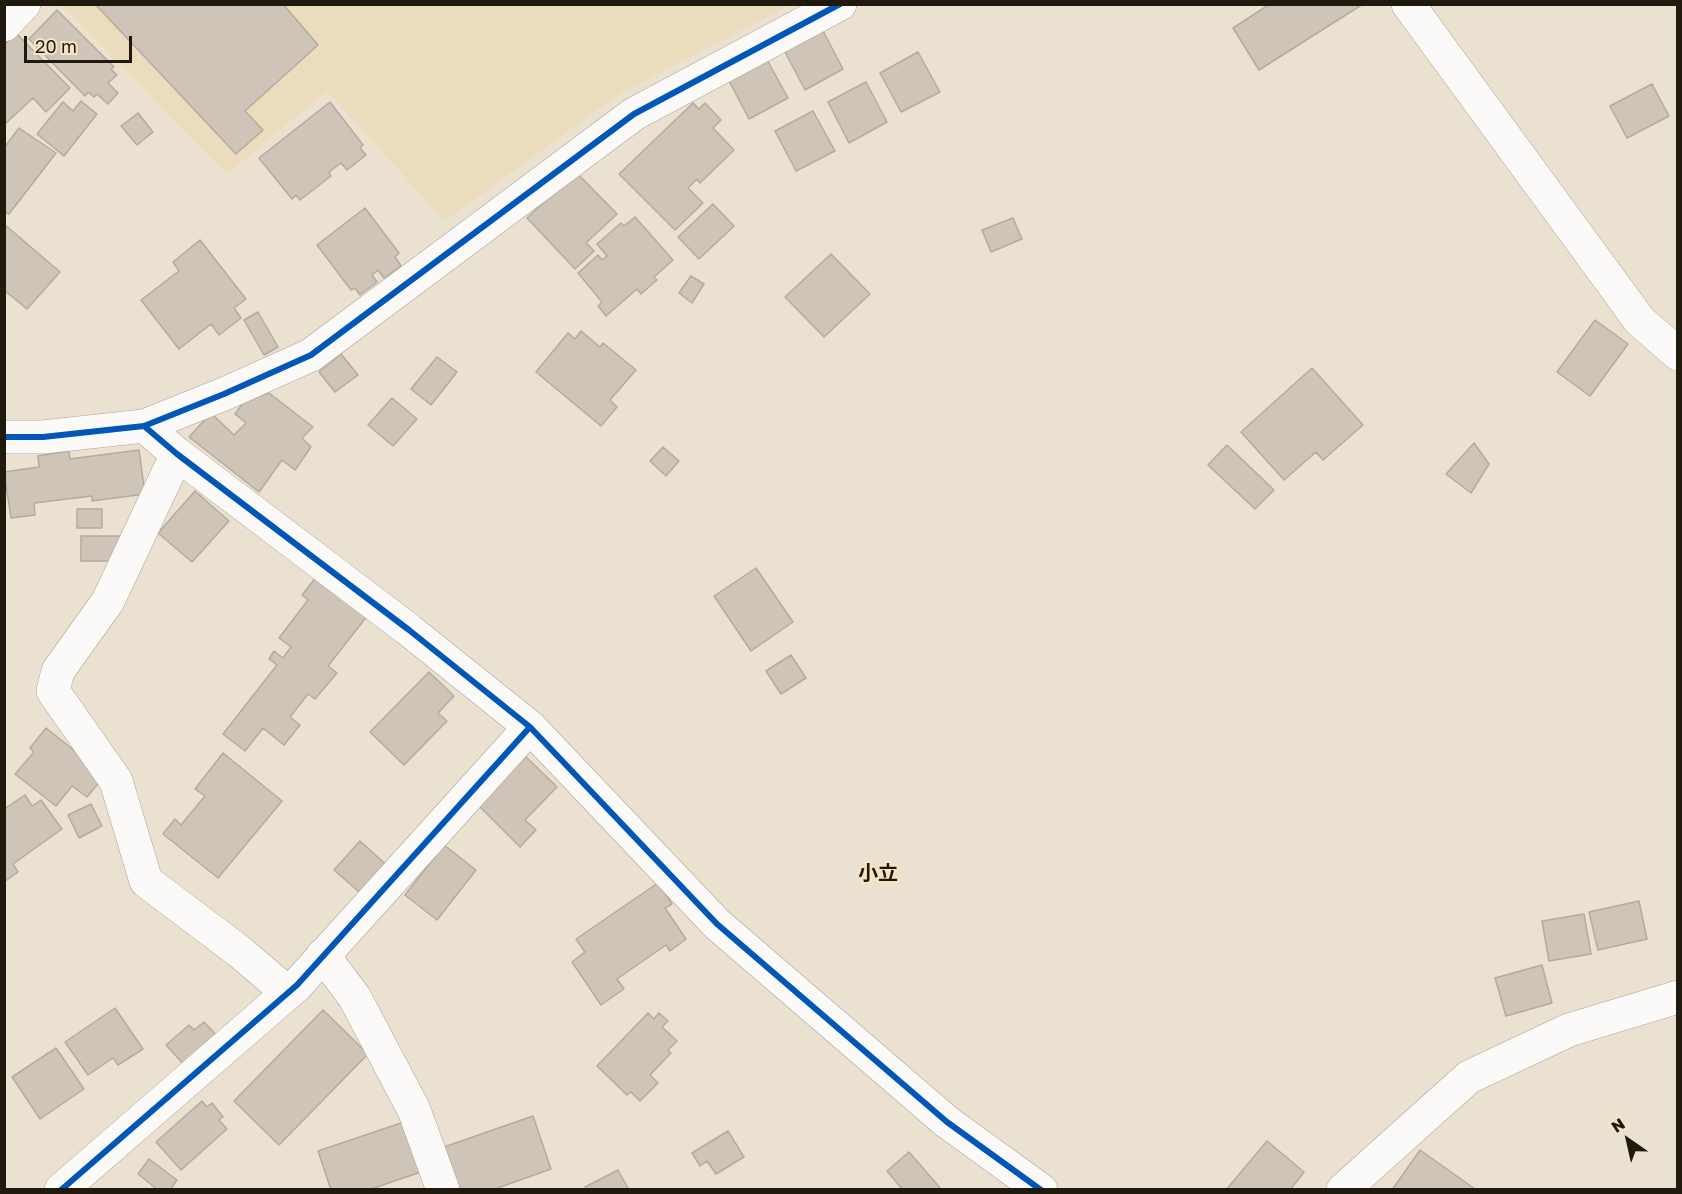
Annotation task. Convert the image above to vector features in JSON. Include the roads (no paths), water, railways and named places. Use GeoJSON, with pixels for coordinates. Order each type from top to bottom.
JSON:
{"type":"FeatureCollection","features":[{"type":"Feature","properties":{"kind":"street"},"geometry":{"type":"LineString","coordinates":[[4,25],[24,4]]}},
{"type":"Feature","properties":{"kind":"street"},"geometry":{"type":"LineString","coordinates":[[4,437],[43,437],[144,426],[224,394],[311,355],[634,114],[840,4]]}},
{"type":"Feature","properties":{"kind":"street"},"geometry":{"type":"LineString","coordinates":[[1408,4],[1640,321],[1677,354]]}},
{"type":"Feature","properties":{"kind":"street"},"geometry":{"type":"LineString","coordinates":[[144,426],[177,454],[409,630],[530,727],[717,924],[947,1122],[1041,1190]]}},
{"type":"Feature","properties":{"kind":"street"},"geometry":{"type":"LineString","coordinates":[[177,454],[108,601],[58,671],[53,691],[116,781],[146,881],[240,952],[288,993]]}},
{"type":"Feature","properties":{"kind":"street"},"geometry":{"type":"LineString","coordinates":[[61,1190],[297,985],[530,727]]}},
{"type":"Feature","properties":{"kind":"street"},"geometry":{"type":"LineString","coordinates":[[323,955],[355,998],[414,1110],[443,1190]]}},
{"type":"Feature","properties":{"kind":"street"},"geometry":{"type":"LineString","coordinates":[[1343,1190],[1469,1077],[1569,1030],[1677,997]]}},
{"type":"Feature","properties":{"kind":"district","name":"小立"},"geometry":{"type":"Point","coordinates":[878,874]}}]}
